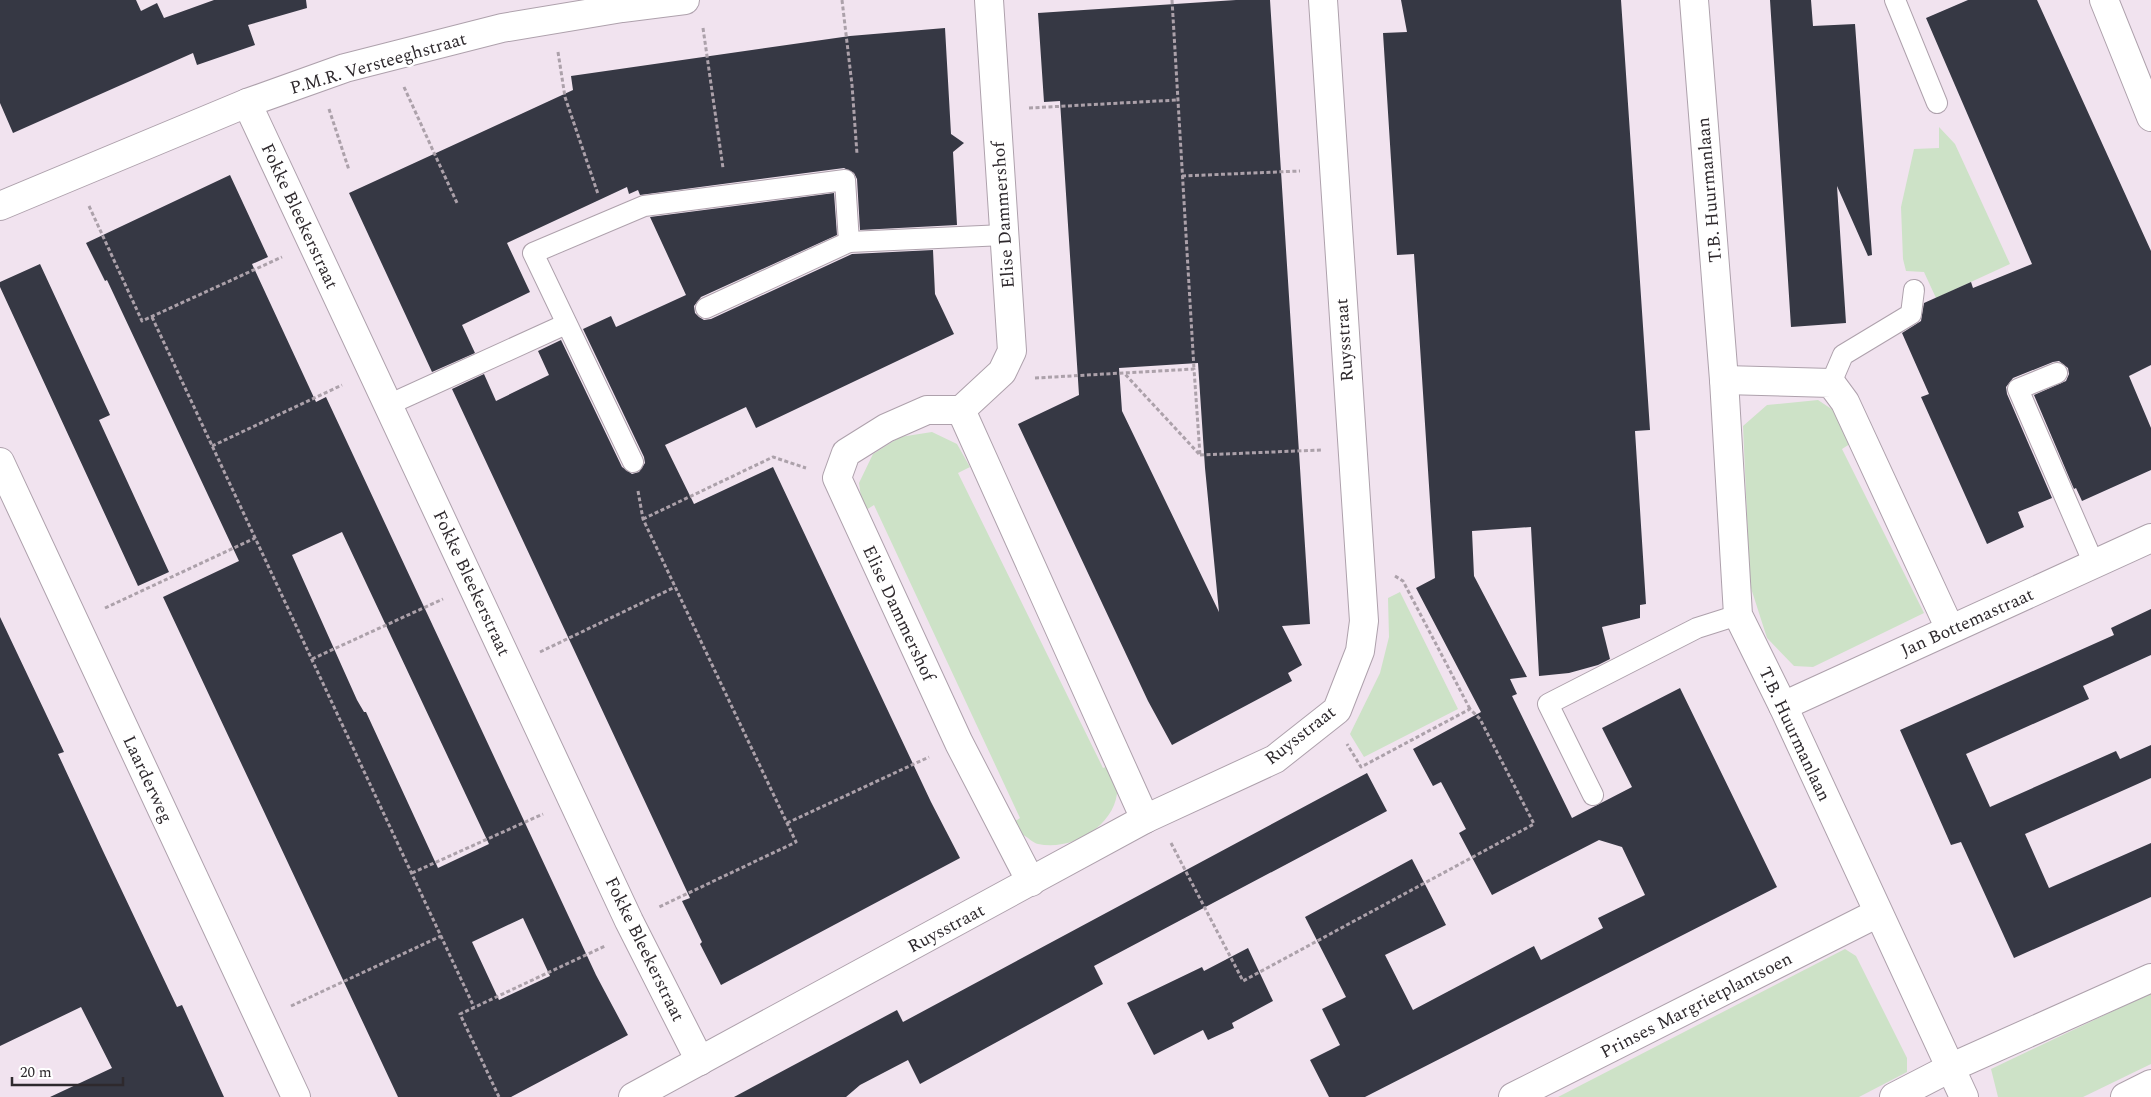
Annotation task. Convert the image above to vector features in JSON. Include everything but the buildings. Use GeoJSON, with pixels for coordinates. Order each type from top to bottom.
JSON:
{"type":"FeatureCollection","features":[{"type":"Feature","properties":{"kind":"street","name":"Elise Dammershof"},"geometry":{"type":"LineString","coordinates":[[961,410],[1002,372],[1012,351],[989,0]]}},
{"type":"Feature","properties":{"kind":"street","name":"Ruysstraat"},"geometry":{"type":"LineString","coordinates":[[633,1097],[1151,817],[1275,759],[1337,710],[1360,651],[1364,621],[1322,0]]}},
{"type":"Feature","properties":{"kind":"street","name":"T.B. Huurmanlaan"},"geometry":{"type":"LineString","coordinates":[[1694,0],[1724,380],[1738,615],[1783,706],[1878,913],[1952,1067],[1964,1097]]}},
{"type":"Feature","properties":{"kind":"street"},"geometry":{"type":"LineString","coordinates":[[2104,0],[2151,117]]}},
{"type":"Feature","properties":{"kind":"street","name":"P.M.R. Versteeghstraat"},"geometry":{"type":"LineString","coordinates":[[0,206],[247,103],[345,68],[502,28],[554,19],[693,10]]}},
{"type":"Feature","properties":{"kind":"street","name":"Fokke Bleekerstraat"},"geometry":{"type":"LineString","coordinates":[[247,103],[632,926],[700,1061]]}},
{"type":"Feature","properties":{"kind":"street"},"geometry":{"type":"LineString","coordinates":[[1724,380],[1830,383],[1845,402],[1950,629]]}},
{"type":"Feature","properties":{"kind":"street"},"geometry":{"type":"LineString","coordinates":[[837,478],[846,453],[886,428],[927,410],[961,410],[1151,817]]}},
{"type":"Feature","properties":{"kind":"street","name":"Laarderweg"},"geometry":{"type":"LineString","coordinates":[[0,462],[296,1097]]}},
{"type":"Feature","properties":{"kind":"street","name":"Elise Dammershof"},"geometry":{"type":"LineString","coordinates":[[837,478],[959,743],[1031,882]]}},
{"type":"Feature","properties":{"kind":"street","name":"Jan Bottemastraat"},"geometry":{"type":"LineString","coordinates":[[1783,706],[2151,538]]}},
{"type":"Feature","properties":{"kind":"street","name":"Prinses Margrietplantsoen"},"geometry":{"type":"LineString","coordinates":[[1513,1097],[1878,913]]}},
{"type":"Feature","properties":{"kind":"street"},"geometry":{"type":"LineString","coordinates":[[1894,1097],[1952,1067],[2151,978]]}},
{"type":"Feature","properties":{"kind":"street"},"geometry":{"type":"LineString","coordinates":[[2125,1097],[2151,1084]]}},
{"type":"Feature","properties":{"kind":"lane"},"geometry":{"type":"LineString","coordinates":[[1895,0],[1937,104]]}},
{"type":"Feature","properties":{"kind":"lane"},"geometry":{"type":"LineString","coordinates":[[633,462],[532,253],[644,206],[845,180],[849,242]]}},
{"type":"Feature","properties":{"kind":"lane"},"geometry":{"type":"LineString","coordinates":[[706,308],[849,242],[1004,235]]}},
{"type":"Feature","properties":{"kind":"lane"},"geometry":{"type":"LineString","coordinates":[[1830,383],[1843,355],[1911,314],[1914,290]]}},
{"type":"Feature","properties":{"kind":"lane"},"geometry":{"type":"LineString","coordinates":[[388,405],[566,324]]}},
{"type":"Feature","properties":{"kind":"lane"},"geometry":{"type":"LineString","coordinates":[[2057,373],[2018,389],[2094,564]]}},
{"type":"Feature","properties":{"kind":"lane"},"geometry":{"type":"LineString","coordinates":[[1593,795],[1548,704],[1697,628],[1738,615]]}},
{"type":"Feature","properties":{"kind":"path"},"geometry":{"type":"LineString","coordinates":[[842,0],[852,85],[857,156],[845,180]]}},
{"type":"Feature","properties":{"kind":"path"},"geometry":{"type":"LineString","coordinates":[[1172,0],[1200,455]]}},
{"type":"Feature","properties":{"kind":"path"},"geometry":{"type":"LineString","coordinates":[[693,10],[726,196]]}},
{"type":"Feature","properties":{"kind":"path"},"geometry":{"type":"LineString","coordinates":[[554,19],[565,97],[592,182],[611,220]]}},
{"type":"Feature","properties":{"kind":"path"},"geometry":{"type":"LineString","coordinates":[[395,55],[405,91],[457,203]]}},
{"type":"Feature","properties":{"kind":"path"},"geometry":{"type":"LineString","coordinates":[[319,78],[349,170]]}},
{"type":"Feature","properties":{"kind":"path"},"geometry":{"type":"LineString","coordinates":[[996,110],[1177,100]]}},
{"type":"Feature","properties":{"kind":"path"},"geometry":{"type":"LineString","coordinates":[[1182,176],[1334,169]]}},
{"type":"Feature","properties":{"kind":"path"},"geometry":{"type":"LineString","coordinates":[[76,174],[101,234],[142,321],[312,243]]}},
{"type":"Feature","properties":{"kind":"path"},"geometry":{"type":"LineString","coordinates":[[152,317],[474,1007]]}},
{"type":"Feature","properties":{"kind":"path"},"geometry":{"type":"LineString","coordinates":[[1002,372],[1038,378],[1194,369]]}},
{"type":"Feature","properties":{"kind":"path"},"geometry":{"type":"LineString","coordinates":[[212,446],[372,371]]}},
{"type":"Feature","properties":{"kind":"path"},"geometry":{"type":"LineString","coordinates":[[1124,373],[1200,455],[1351,449]]}},
{"type":"Feature","properties":{"kind":"path"},"geometry":{"type":"LineString","coordinates":[[643,519],[773,457],[837,478]]}},
{"type":"Feature","properties":{"kind":"path"},"geometry":{"type":"LineString","coordinates":[[499,1097],[460,1014],[796,842],[643,519],[633,462]]}},
{"type":"Feature","properties":{"kind":"path"},"geometry":{"type":"LineString","coordinates":[[75,622],[255,538]]}},
{"type":"Feature","properties":{"kind":"path"},"geometry":{"type":"LineString","coordinates":[[1151,817],[1243,981],[1534,824],[1480,718],[1470,709],[1403,581],[1358,550]]}},
{"type":"Feature","properties":{"kind":"path"},"geometry":{"type":"LineString","coordinates":[[312,659],[473,586]]}},
{"type":"Feature","properties":{"kind":"path"},"geometry":{"type":"LineString","coordinates":[[510,666],[675,587]]}},
{"type":"Feature","properties":{"kind":"path"},"geometry":{"type":"LineString","coordinates":[[1330,715],[1361,767],[1470,709]]}},
{"type":"Feature","properties":{"kind":"path"},"geometry":{"type":"LineString","coordinates":[[786,823],[959,743]]}},
{"type":"Feature","properties":{"kind":"path"},"geometry":{"type":"LineString","coordinates":[[412,873],[573,800]]}},
{"type":"Feature","properties":{"kind":"path"},"geometry":{"type":"LineString","coordinates":[[261,1020],[441,936]]}},
{"type":"Feature","properties":{"kind":"green space"},"geometry":{"type":"Polygon","coordinates":[[[1939,127],[1955,144],[2010,264],[1936,298],[1924,272],[1906,271],[1903,259],[1901,207],[1914,149],[1939,148],[1939,127]]]}},
{"type":"Feature","properties":{"kind":"green space"},"geometry":{"type":"Polygon","coordinates":[[[1818,400],[1836,412],[1853,442],[1842,449],[1924,613],[1813,667],[1794,666],[1767,638],[1750,585],[1743,426],[1767,405],[1818,400]]]}},
{"type":"Feature","properties":{"kind":"green space"},"geometry":{"type":"Polygon","coordinates":[[[932,432],[957,444],[970,467],[958,473],[1103,768],[1111,765],[1117,782],[1116,798],[1110,812],[1100,825],[1087,835],[1071,842],[1055,845],[1034,843],[1012,826],[1011,824],[1020,818],[874,505],[863,512],[859,483],[873,454],[900,437],[932,432]]]}},
{"type":"Feature","properties":{"kind":"green space"},"geometry":{"type":"Polygon","coordinates":[[[1400,592],[1458,709],[1364,757],[1350,734],[1380,673],[1389,637],[1388,598],[1400,592]]]}},
{"type":"Feature","properties":{"kind":"green space"},"geometry":{"type":"Polygon","coordinates":[[[1845,949],[1856,956],[1907,1058],[1907,1072],[1859,1097],[1558,1097],[1845,949]]]}},
{"type":"Feature","properties":{"kind":"green space"},"geometry":{"type":"Polygon","coordinates":[[[2151,993],[2151,1064],[2083,1097],[1998,1097],[1991,1069],[2151,993]]]}}]}
